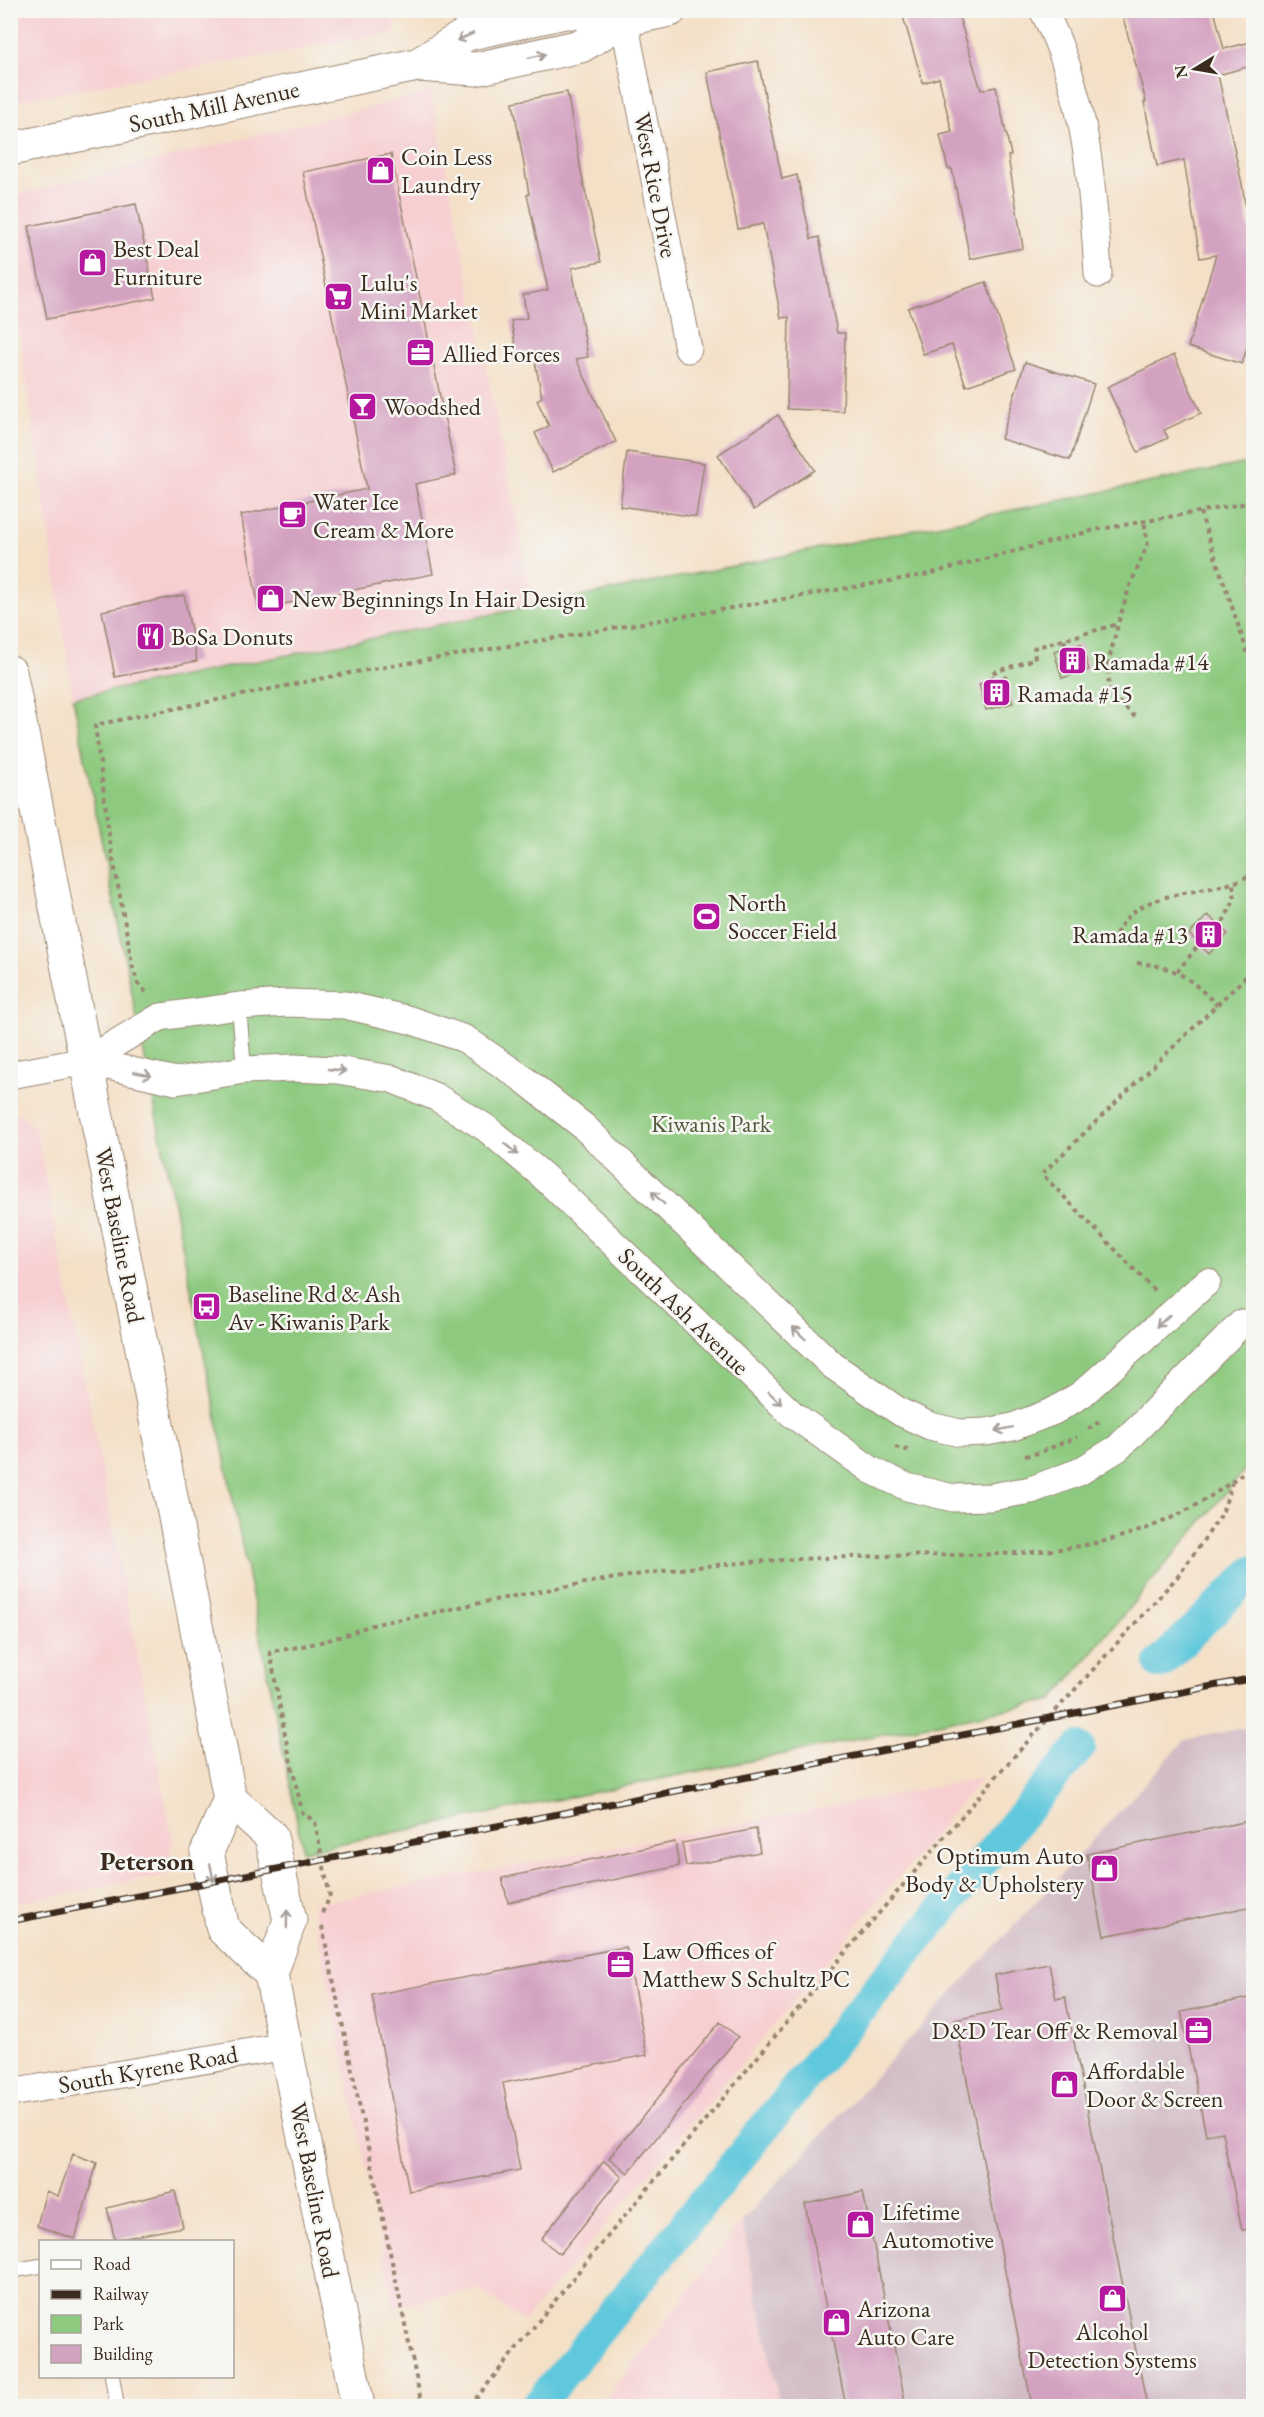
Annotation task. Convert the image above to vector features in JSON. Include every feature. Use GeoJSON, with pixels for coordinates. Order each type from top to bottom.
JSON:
{"type":"FeatureCollection","features":[{"type":"Feature","properties":{"kind":"main road","name":"South Mill Avenue"},"geometry":{"type":"LineString","coordinates":[[10,149],[417,64],[476,69],[487,67],[581,46],[623,15],[670,10]]}},
{"type":"Feature","properties":{"kind":"main road","name":"West Baseline Road"},"geometry":{"type":"LineString","coordinates":[[10,672],[230,1799]]}},
{"type":"Feature","properties":{"kind":"main road"},"geometry":{"type":"LineString","coordinates":[[230,1799],[271,1836],[290,1920],[271,1974],[223,1929],[207,1852],[230,1799]]}},
{"type":"Feature","properties":{"kind":"main road","name":"West Baseline Road"},"geometry":{"type":"LineString","coordinates":[[271,1974],[358,2406]]}},
{"type":"Feature","properties":{"kind":"street"},"geometry":{"type":"LineString","coordinates":[[1042,10],[1060,50],[1082,121],[1091,173],[1098,274]]}},
{"type":"Feature","properties":{"kind":"street","name":"West Rice Drive"},"geometry":{"type":"LineString","coordinates":[[623,15],[688,349]]}},
{"type":"Feature","properties":{"kind":"street","name":"South Ash Avenue"},"geometry":{"type":"LineString","coordinates":[[10,1075],[86,1061],[160,1017],[239,1006],[288,1003],[345,1005],[410,1020],[465,1039],[522,1078],[583,1126],[832,1365],[900,1412],[930,1426],[960,1433],[987,1432],[1013,1427],[1054,1411],[1082,1394],[1207,1282]]}},
{"type":"Feature","properties":{"kind":"street","name":"South Ash Avenue"},"geometry":{"type":"LineString","coordinates":[[86,1061],[176,1081],[244,1070],[294,1068],[337,1070],[393,1079],[436,1097],[486,1128],[542,1175],[792,1414],[871,1470],[907,1487],[941,1496],[953,1498],[1011,1494],[1031,1490],[1079,1472],[1118,1448],[1242,1323]]}},
{"type":"Feature","properties":{"kind":"street","name":"South Kyrene Road"},"geometry":{"type":"LineString","coordinates":[[10,2093],[286,2046]]}},
{"type":"Feature","properties":{"kind":"lane"},"geometry":{"type":"LineString","coordinates":[[239,1006],[244,1070]]}},
{"type":"Feature","properties":{"kind":"lane"},"geometry":{"type":"LineString","coordinates":[[10,2271],[39,2266]]}},
{"type":"Feature","properties":{"kind":"lane"},"geometry":{"type":"LineString","coordinates":[[112,2378],[117,2406]]}},
{"type":"Feature","properties":{"kind":"path"},"geometry":{"type":"LineString","coordinates":[[150,994],[142,990],[133,969],[110,842],[95,725],[344,674],[924,575],[1095,530],[1254,502]]}},
{"type":"Feature","properties":{"kind":"path"},"geometry":{"type":"LineString","coordinates":[[1200,512],[1254,666]]}},
{"type":"Feature","properties":{"kind":"path"},"geometry":{"type":"LineString","coordinates":[[1135,717],[1109,693],[1108,664],[1129,588],[1148,543],[1144,521]]}},
{"type":"Feature","properties":{"kind":"path"},"geometry":{"type":"LineString","coordinates":[[993,680],[991,673],[1035,659],[1034,648],[1118,624]]}},
{"type":"Feature","properties":{"kind":"path"},"geometry":{"type":"LineString","coordinates":[[1064,640],[1066,648]]}},
{"type":"Feature","properties":{"kind":"path"},"geometry":{"type":"LineString","coordinates":[[1116,934],[1124,918],[1150,901],[1233,883],[1254,874]]}},
{"type":"Feature","properties":{"kind":"path"},"geometry":{"type":"LineString","coordinates":[[1223,922],[1235,899],[1233,883]]}},
{"type":"Feature","properties":{"kind":"path"},"geometry":{"type":"LineString","coordinates":[[1177,972],[1198,945]]}},
{"type":"Feature","properties":{"kind":"path"},"geometry":{"type":"LineString","coordinates":[[1137,963],[1169,968],[1177,972],[1194,983],[1216,1005]]}},
{"type":"Feature","properties":{"kind":"path"},"geometry":{"type":"LineString","coordinates":[[1155,1292],[1042,1174],[1254,969]]}},
{"type":"Feature","properties":{"kind":"path"},"geometry":{"type":"LineString","coordinates":[[422,2406],[320,1916],[330,1897],[315,1822],[302,1812],[270,1652],[300,1648],[342,1637],[372,1625],[459,1606],[551,1588],[660,1572],[781,1560],[1012,1555],[1075,1548],[1138,1532],[1194,1506],[1232,1482],[1254,1464]]}},
{"type":"Feature","properties":{"kind":"path"},"geometry":{"type":"LineString","coordinates":[[470,2406],[602,2243],[1000,1772],[1179,1575],[1222,1514],[1232,1482]]}},
{"type":"Feature","properties":{"kind":"shaded area"},"geometry":{"type":"Polygon","coordinates":[[[11,10],[392,11],[396,32],[11,102],[11,10]]]}},
{"type":"Feature","properties":{"kind":"shaded area"},"geometry":{"type":"Polygon","coordinates":[[[431,92],[534,605],[73,698],[11,277],[10,202],[24,193],[431,92]]]}},
{"type":"Feature","properties":{"kind":"shaded area"},"geometry":{"type":"Polygon","coordinates":[[[10,1001],[16,1030],[16,1037],[11,1044],[10,1001]]]}},
{"type":"Feature","properties":{"kind":"shaded area"},"geometry":{"type":"Polygon","coordinates":[[[11,1113],[22,1115],[36,1129],[173,1841],[167,1875],[11,1904],[11,1113]]]}},
{"type":"Feature","properties":{"kind":"shaded area"},"geometry":{"type":"Polygon","coordinates":[[[1253,1726],[1253,2406],[780,2406],[742,2221],[1185,1740],[1253,1726]]]}},
{"type":"Feature","properties":{"kind":"shaded area"},"geometry":{"type":"Polygon","coordinates":[[[982,1778],[524,2322],[477,2289],[394,2307],[312,1904],[982,1778]]]}},
{"type":"Feature","properties":{"kind":"shaded area"},"geometry":{"type":"Polygon","coordinates":[[[742,2221],[780,2406],[601,2406],[742,2221]]]}},
{"type":"Feature","properties":{"kind":"green space","name":"Kiwanis Park"},"geometry":{"type":"Polygon","coordinates":[[[1253,462],[1253,1460],[1052,1700],[303,1851],[73,698],[1253,462]]]}},
{"type":"Feature","properties":{"kind":"building"},"geometry":{"type":"Polygon","coordinates":[[[901,10],[957,10],[981,90],[996,87],[1011,155],[1008,156],[1023,248],[970,259],[952,169],[948,169],[940,135],[952,132],[939,78],[923,83],[901,10]]]}},
{"type":"Feature","properties":{"kind":"building"},"geometry":{"type":"Polygon","coordinates":[[[1121,10],[1214,10],[1224,49],[1254,41],[1254,65],[1218,75],[1242,184],[1249,229],[1254,228],[1254,325],[1242,364],[1188,347],[1216,255],[1200,258],[1184,160],[1157,166],[1144,102],[1146,102],[1121,10]]]}},
{"type":"Feature","properties":{"kind":"building"},"geometry":{"type":"Polygon","coordinates":[[[758,61],[782,179],[797,175],[811,239],[819,237],[837,333],[845,333],[843,411],[787,409],[789,317],[781,318],[763,224],[738,229],[707,72],[758,61]]]}},
{"type":"Feature","properties":{"kind":"building"},"geometry":{"type":"Polygon","coordinates":[[[567,92],[601,262],[572,268],[588,357],[576,359],[616,442],[553,472],[535,433],[549,426],[537,400],[542,397],[533,351],[517,354],[511,321],[527,318],[523,295],[548,290],[527,195],[529,194],[513,102],[567,92]]]}},
{"type":"Feature","properties":{"kind":"building"},"geometry":{"type":"Polygon","coordinates":[[[391,154],[456,475],[415,484],[433,574],[259,609],[241,515],[367,489],[303,172],[391,154]]]}},
{"type":"Feature","properties":{"kind":"building","name":"Best Deal Furniture"},"geometry":{"type":"Polygon","coordinates":[[[136,204],[155,298],[47,319],[29,226],[136,204]]]}},
{"type":"Feature","properties":{"kind":"building"},"geometry":{"type":"Polygon","coordinates":[[[986,282],[1016,369],[966,386],[952,345],[923,354],[908,308],[986,282]]]}},
{"type":"Feature","properties":{"kind":"building"},"geometry":{"type":"Polygon","coordinates":[[[1174,355],[1201,413],[1164,430],[1168,438],[1138,452],[1107,387],[1174,355]]]}},
{"type":"Feature","properties":{"kind":"building"},"geometry":{"type":"Polygon","coordinates":[[[1025,362],[1094,384],[1070,460],[1001,439],[1025,362]]]}},
{"type":"Feature","properties":{"kind":"building"},"geometry":{"type":"Polygon","coordinates":[[[778,415],[815,470],[754,510],[718,455],[778,415]]]}},
{"type":"Feature","properties":{"kind":"building"},"geometry":{"type":"Polygon","coordinates":[[[627,452],[704,463],[696,517],[620,506],[627,452]]]}},
{"type":"Feature","properties":{"kind":"building","name":"BoSa Donuts"},"geometry":{"type":"Polygon","coordinates":[[[184,595],[197,661],[115,677],[102,611],[184,595]]]}},
{"type":"Feature","properties":{"kind":"building","name":"Ramada #14"},"geometry":{"type":"Polygon","coordinates":[[[1081,644],[1089,670],[1062,678],[1054,651],[1081,644]]]}},
{"type":"Feature","properties":{"kind":"building","name":"Ramada #15"},"geometry":{"type":"Polygon","coordinates":[[[1006,676],[1013,703],[986,710],[979,684],[1006,676]]]}},
{"type":"Feature","properties":{"kind":"building","name":"Ramada #13"},"geometry":{"type":"Polygon","coordinates":[[[1208,915],[1228,934],[1209,954],[1189,934],[1208,915]]]}},
{"type":"Feature","properties":{"kind":"building"},"geometry":{"type":"Polygon","coordinates":[[[1254,1820],[1254,1906],[1104,1936],[1087,1854],[1254,1820]]]}},
{"type":"Feature","properties":{"kind":"building"},"geometry":{"type":"Polygon","coordinates":[[[756,1829],[760,1852],[686,1866],[682,1843],[756,1829]]]}},
{"type":"Feature","properties":{"kind":"building"},"geometry":{"type":"Polygon","coordinates":[[[675,1842],[679,1866],[508,1902],[502,1878],[675,1842]]]}},
{"type":"Feature","properties":{"kind":"building"},"geometry":{"type":"Polygon","coordinates":[[[626,1947],[647,2055],[503,2083],[520,2170],[409,2191],[372,1995],[626,1947]]]}},
{"type":"Feature","properties":{"kind":"building"},"geometry":{"type":"Polygon","coordinates":[[[1049,1964],[1056,1999],[1065,1997],[1147,2406],[1032,2406],[955,2020],[1002,2010],[995,1975],[1049,1964]]]}},
{"type":"Feature","properties":{"kind":"building"},"geometry":{"type":"Polygon","coordinates":[[[1254,1997],[1254,2229],[1242,2230],[1222,2132],[1206,2135],[1181,2012],[1254,1997]]]}},
{"type":"Feature","properties":{"kind":"building"},"geometry":{"type":"Polygon","coordinates":[[[720,2022],[738,2037],[628,2173],[609,2158],[720,2022]]]}},
{"type":"Feature","properties":{"kind":"building"},"geometry":{"type":"Polygon","coordinates":[[[73,2154],[97,2163],[75,2239],[37,2226],[46,2191],[58,2196],[73,2154]]]}},
{"type":"Feature","properties":{"kind":"building"},"geometry":{"type":"Polygon","coordinates":[[[604,2161],[622,2177],[560,2254],[541,2239],[604,2161]]]}},
{"type":"Feature","properties":{"kind":"building"},"geometry":{"type":"Polygon","coordinates":[[[175,2191],[183,2227],[115,2240],[107,2208],[175,2191]]]}},
{"type":"Feature","properties":{"kind":"building"},"geometry":{"type":"Polygon","coordinates":[[[863,2192],[906,2406],[846,2406],[805,2204],[863,2192]]]}},
{"type":"Feature","properties":{"kind":"waterway"},"geometry":{"type":"LineString","coordinates":[[1160,1663],[1254,1571]]}},
{"type":"Feature","properties":{"kind":"waterway"},"geometry":{"type":"LineString","coordinates":[[537,2406],[917,1940],[1079,1748]]}},
{"type":"Feature","properties":{"kind":"railway"},"geometry":{"type":"LineString","coordinates":[[10,1921],[1254,1678]]}},
{"type":"Feature","properties":{"kind":"place","name":"Coin Less Laundry"},"geometry":{"type":"Point","coordinates":[380,170]}},
{"type":"Feature","properties":{"kind":"place","name":"Best Deal Furniture"},"geometry":{"type":"Point","coordinates":[92,262]}},
{"type":"Feature","properties":{"kind":"place","name":"Lulu's Mini Market"},"geometry":{"type":"Point","coordinates":[339,296]}},
{"type":"Feature","properties":{"kind":"place","name":"Allied Forces"},"geometry":{"type":"Point","coordinates":[421,353]}},
{"type":"Feature","properties":{"kind":"place","name":"Woodshed"},"geometry":{"type":"Point","coordinates":[363,406]}},
{"type":"Feature","properties":{"kind":"place","name":"Water Ice Cream & More"},"geometry":{"type":"Point","coordinates":[292,515]}},
{"type":"Feature","properties":{"kind":"place","name":"New Beginnings In Hair Design"},"geometry":{"type":"Point","coordinates":[271,598]}},
{"type":"Feature","properties":{"kind":"place","name":"BoSa Donuts"},"geometry":{"type":"Point","coordinates":[150,636]}},
{"type":"Feature","properties":{"kind":"place","name":"Ramada #14"},"geometry":{"type":"Point","coordinates":[1072,661]}},
{"type":"Feature","properties":{"kind":"place","name":"Ramada #15"},"geometry":{"type":"Point","coordinates":[996,693]}},
{"type":"Feature","properties":{"kind":"place","name":"North Soccer Field"},"geometry":{"type":"Point","coordinates":[707,916]}},
{"type":"Feature","properties":{"kind":"place","name":"Ramada #13"},"geometry":{"type":"Point","coordinates":[1209,934]}},
{"type":"Feature","properties":{"kind":"place","name":"Baseline Rd & Ash Av - Kiwanis Park"},"geometry":{"type":"Point","coordinates":[207,1307]}},
{"type":"Feature","properties":{"kind":"place","name":"Optimum Auto Body & Upholstery"},"geometry":{"type":"Point","coordinates":[1105,1869]}},
{"type":"Feature","properties":{"kind":"place","name":"Law Offices of Matthew S Schultz PC"},"geometry":{"type":"Point","coordinates":[621,1964]}},
{"type":"Feature","properties":{"kind":"place","name":"D&D Tear Off & Removal"},"geometry":{"type":"Point","coordinates":[1199,2030]}},
{"type":"Feature","properties":{"kind":"place","name":"Affordable Door & Screen"},"geometry":{"type":"Point","coordinates":[1065,2084]}},
{"type":"Feature","properties":{"kind":"place","name":"Lifetime Automotive"},"geometry":{"type":"Point","coordinates":[861,2225]}},
{"type":"Feature","properties":{"kind":"place","name":"Alcohol Detection Systems"},"geometry":{"type":"Point","coordinates":[1112,2298]}},
{"type":"Feature","properties":{"kind":"place","name":"Arizona Auto Care"},"geometry":{"type":"Point","coordinates":[836,2322]}},
{"type":"Feature","properties":{"kind":"district","name":"Peterson"},"geometry":{"type":"Point","coordinates":[147,1861]}}]}
